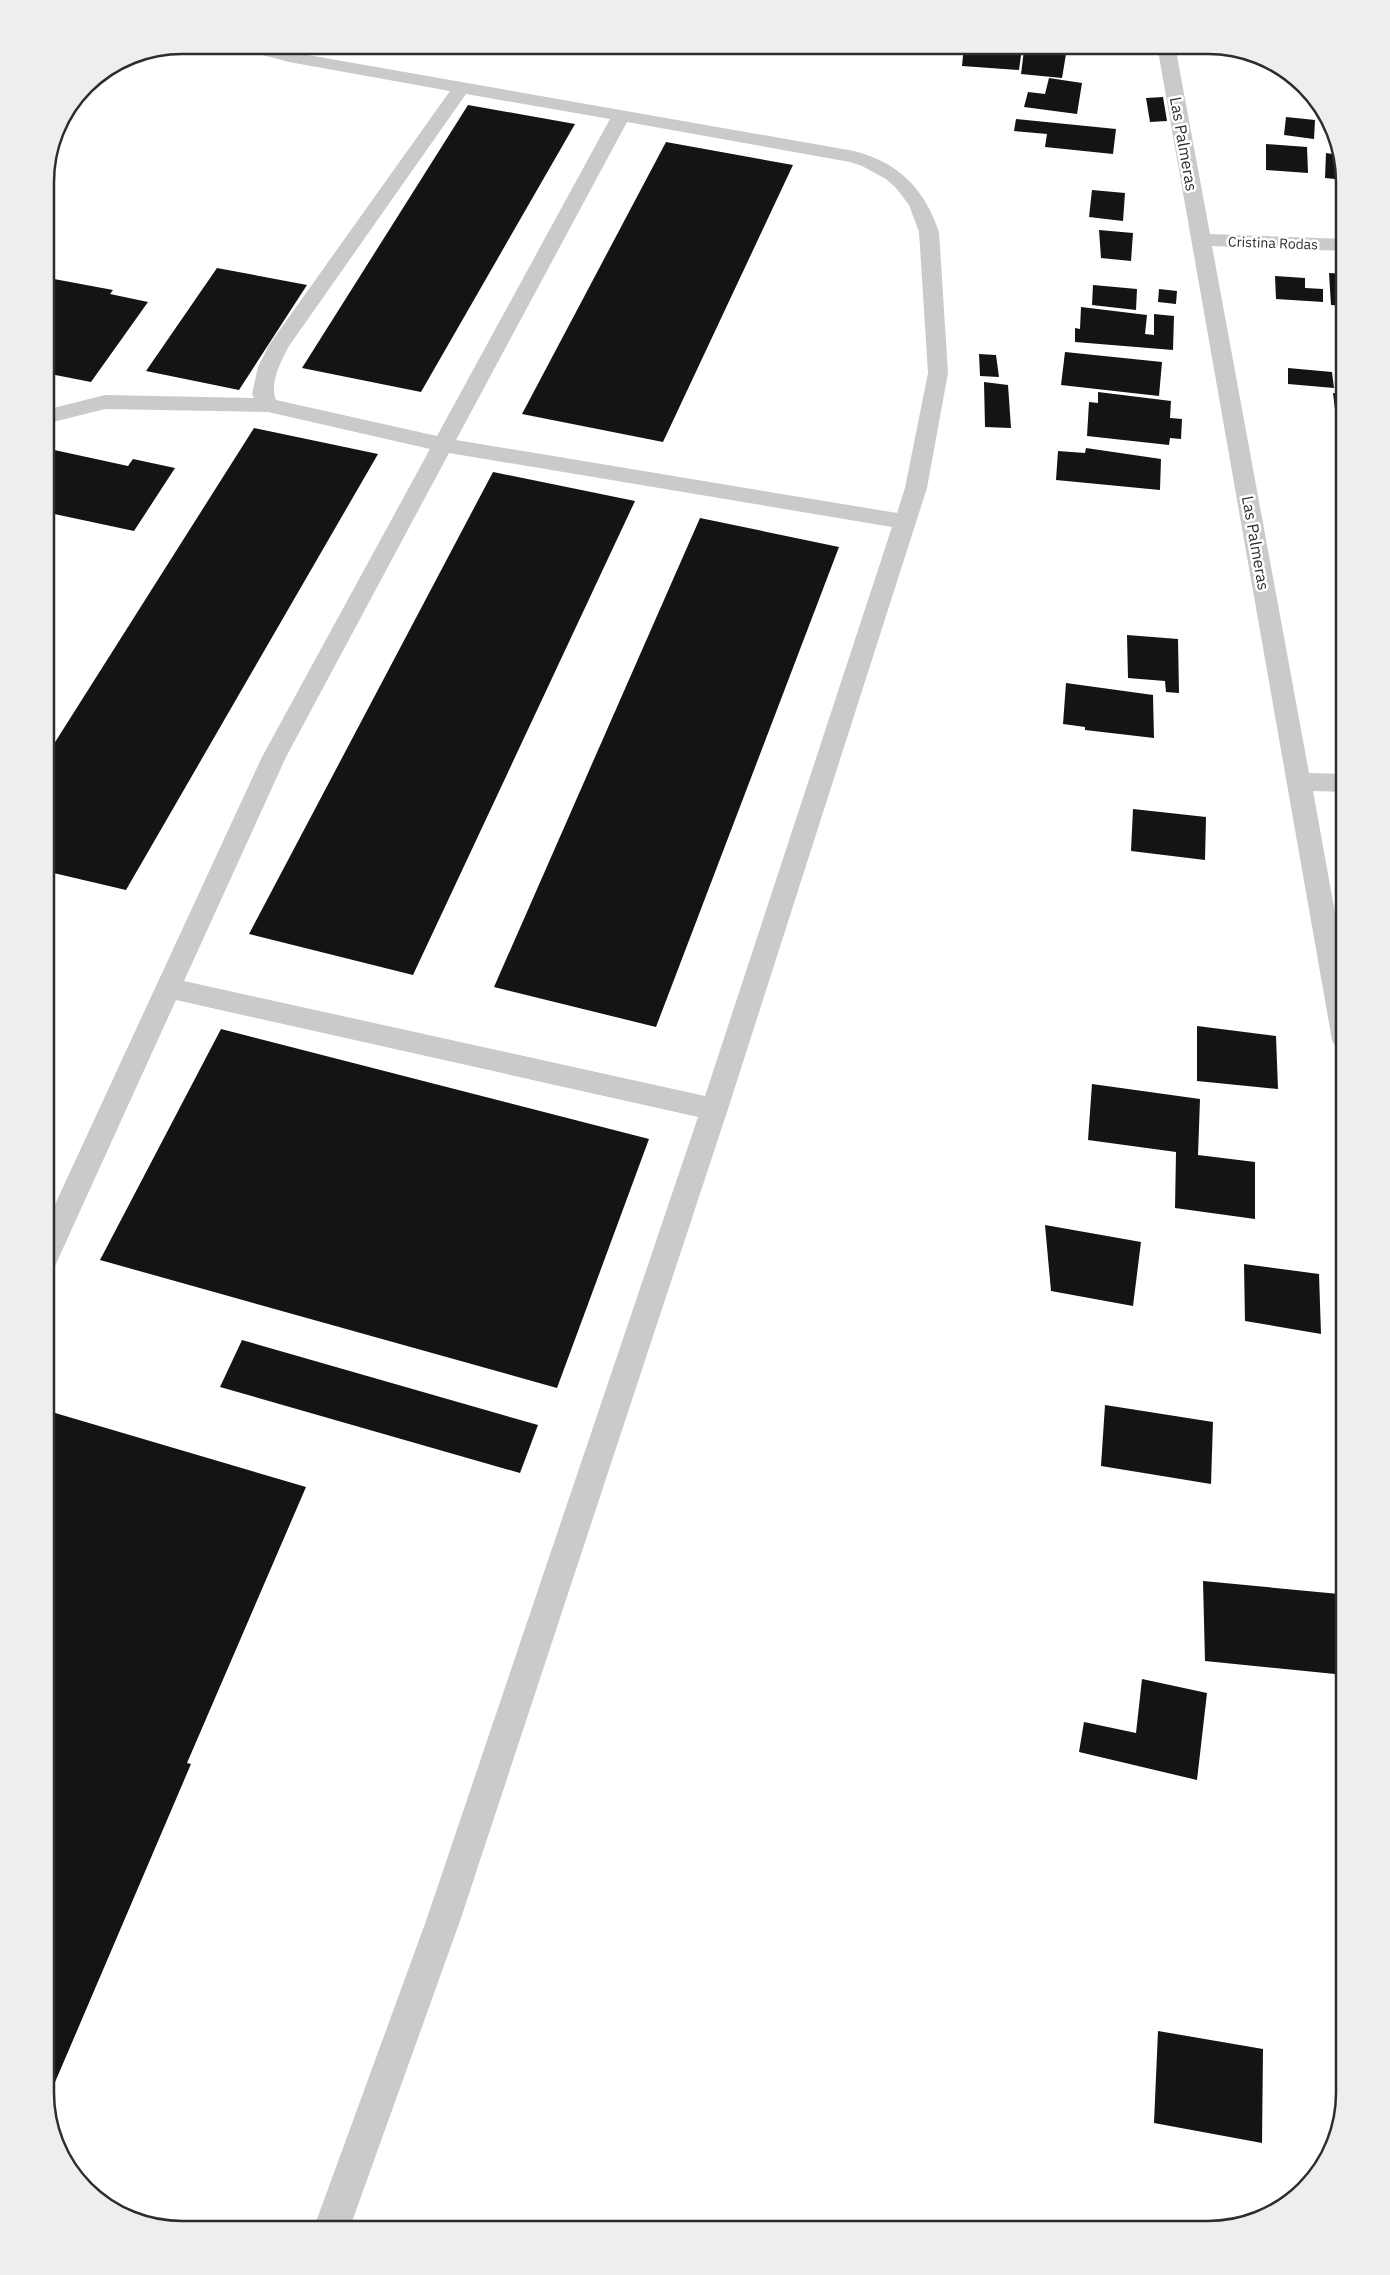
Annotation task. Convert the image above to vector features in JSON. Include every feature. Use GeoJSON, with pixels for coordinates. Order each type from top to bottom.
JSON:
{"type":"FeatureCollection","features":[{"type":"Feature","properties":{"kind":"street"},"geometry":{"type":"LineString","coordinates":[[276,54],[854,157],[875,163],[893,174],[918,200],[924,212],[929,232],[938,373],[916,488],[714,1109],[443,1921],[335,2221]]}},
{"type":"Feature","properties":{"kind":"street","name":"Las Palmeras"},"geometry":{"type":"LineString","coordinates":[[1168,54],[1336,990]]}},
{"type":"Feature","properties":{"kind":"street"},"geometry":{"type":"LineString","coordinates":[[268,405],[263,394],[268,367],[279,345],[462,87]]}},
{"type":"Feature","properties":{"kind":"street"},"geometry":{"type":"LineString","coordinates":[[54,1237],[274,757],[621,116]]}},
{"type":"Feature","properties":{"kind":"street","name":"Cristina Rodas"},"geometry":{"type":"LineString","coordinates":[[1202,240],[1336,245]]}},
{"type":"Feature","properties":{"kind":"street"},"geometry":{"type":"LineString","coordinates":[[54,415],[105,402],[268,405],[443,445],[905,522]]}},
{"type":"Feature","properties":{"kind":"street"},"geometry":{"type":"LineString","coordinates":[[1299,782],[1336,783]]}},
{"type":"Feature","properties":{"kind":"street"},"geometry":{"type":"LineString","coordinates":[[168,988],[714,1109]]}},
{"type":"Feature","properties":{"kind":"building"},"geometry":{"type":"Polygon","coordinates":[[[963,54],[1021,54],[1019,70],[962,66],[963,54]]]}},
{"type":"Feature","properties":{"kind":"building"},"geometry":{"type":"Polygon","coordinates":[[[1024,54],[1066,54],[1062,78],[1021,74],[1024,54]]]}},
{"type":"Feature","properties":{"kind":"building"},"geometry":{"type":"Polygon","coordinates":[[[1049,78],[1082,83],[1077,114],[1024,107],[1028,92],[1045,94],[1049,78]]]}},
{"type":"Feature","properties":{"kind":"building"},"geometry":{"type":"Polygon","coordinates":[[[1163,97],[1167,121],[1150,122],[1146,98],[1163,97]]]}},
{"type":"Feature","properties":{"kind":"building"},"geometry":{"type":"Polygon","coordinates":[[[468,105],[575,124],[421,392],[302,368],[468,105]]]}},
{"type":"Feature","properties":{"kind":"building"},"geometry":{"type":"Polygon","coordinates":[[[1286,117],[1315,120],[1314,139],[1284,135],[1286,117]]]}},
{"type":"Feature","properties":{"kind":"building"},"geometry":{"type":"Polygon","coordinates":[[[1016,119],[1116,129],[1113,154],[1045,147],[1047,134],[1014,131],[1016,119]]]}},
{"type":"Feature","properties":{"kind":"building"},"geometry":{"type":"Polygon","coordinates":[[[666,142],[793,165],[663,442],[522,414],[666,142]]]}},
{"type":"Feature","properties":{"kind":"building"},"geometry":{"type":"Polygon","coordinates":[[[1266,144],[1307,147],[1308,173],[1266,170],[1266,144]]]}},
{"type":"Feature","properties":{"kind":"building"},"geometry":{"type":"Polygon","coordinates":[[[1326,153],[1333,154],[1336,179],[1325,178],[1326,153]]]}},
{"type":"Feature","properties":{"kind":"building"},"geometry":{"type":"Polygon","coordinates":[[[1092,190],[1125,193],[1123,221],[1089,217],[1092,190]]]}},
{"type":"Feature","properties":{"kind":"building"},"geometry":{"type":"Polygon","coordinates":[[[1099,230],[1133,233],[1131,261],[1101,258],[1099,230]]]}},
{"type":"Feature","properties":{"kind":"building"},"geometry":{"type":"Polygon","coordinates":[[[217,268],[307,285],[239,390],[146,371],[217,268]]]}},
{"type":"Feature","properties":{"kind":"building"},"geometry":{"type":"Polygon","coordinates":[[[1329,273],[1336,273],[1336,305],[1331,305],[1329,273]]]}},
{"type":"Feature","properties":{"kind":"building"},"geometry":{"type":"Polygon","coordinates":[[[1275,276],[1305,278],[1305,288],[1323,289],[1323,302],[1276,299],[1275,276]]]}},
{"type":"Feature","properties":{"kind":"building"},"geometry":{"type":"Polygon","coordinates":[[[54,279],[113,290],[110,294],[148,302],[91,382],[54,375],[54,279]]]}},
{"type":"Feature","properties":{"kind":"building"},"geometry":{"type":"Polygon","coordinates":[[[1093,285],[1137,289],[1136,310],[1092,305],[1093,285]]]}},
{"type":"Feature","properties":{"kind":"building"},"geometry":{"type":"Polygon","coordinates":[[[1159,289],[1177,291],[1176,304],[1158,302],[1159,289]]]}},
{"type":"Feature","properties":{"kind":"building"},"geometry":{"type":"Polygon","coordinates":[[[1081,307],[1147,315],[1145,334],[1154,335],[1154,314],[1174,316],[1173,350],[1075,342],[1075,328],[1080,329],[1081,307]]]}},
{"type":"Feature","properties":{"kind":"building"},"geometry":{"type":"Polygon","coordinates":[[[1065,352],[1162,362],[1159,396],[1061,385],[1065,352]]]}},
{"type":"Feature","properties":{"kind":"building"},"geometry":{"type":"Polygon","coordinates":[[[979,354],[996,355],[999,377],[980,376],[979,354]]]}},
{"type":"Feature","properties":{"kind":"building"},"geometry":{"type":"Polygon","coordinates":[[[1288,368],[1332,372],[1334,388],[1288,384],[1288,368]]]}},
{"type":"Feature","properties":{"kind":"building"},"geometry":{"type":"Polygon","coordinates":[[[984,382],[1008,385],[1011,428],[985,427],[984,382]]]}},
{"type":"Feature","properties":{"kind":"building"},"geometry":{"type":"Polygon","coordinates":[[[1098,392],[1171,401],[1170,418],[1182,419],[1181,439],[1170,438],[1169,445],[1087,436],[1089,402],[1098,403],[1098,392]]]}},
{"type":"Feature","properties":{"kind":"building"},"geometry":{"type":"Polygon","coordinates":[[[1333,393],[1336,393],[1336,418],[1333,393]]]}},
{"type":"Feature","properties":{"kind":"building"},"geometry":{"type":"Polygon","coordinates":[[[254,428],[378,454],[126,890],[54,873],[54,744],[254,428]]]}},
{"type":"Feature","properties":{"kind":"building"},"geometry":{"type":"Polygon","coordinates":[[[1086,448],[1161,459],[1160,490],[1056,480],[1058,451],[1085,453],[1086,448]]]}},
{"type":"Feature","properties":{"kind":"building"},"geometry":{"type":"Polygon","coordinates":[[[54,450],[128,466],[133,459],[175,468],[134,531],[54,514],[54,450]]]}},
{"type":"Feature","properties":{"kind":"building"},"geometry":{"type":"Polygon","coordinates":[[[493,472],[635,501],[413,975],[249,934],[493,472]]]}},
{"type":"Feature","properties":{"kind":"building"},"geometry":{"type":"Polygon","coordinates":[[[700,518],[839,547],[656,1027],[494,987],[700,518]]]}},
{"type":"Feature","properties":{"kind":"building"},"geometry":{"type":"Polygon","coordinates":[[[1127,635],[1178,639],[1179,693],[1166,692],[1165,681],[1128,678],[1127,635]]]}},
{"type":"Feature","properties":{"kind":"building"},"geometry":{"type":"Polygon","coordinates":[[[1066,683],[1153,695],[1154,738],[1085,730],[1085,727],[1063,724],[1066,683]]]}},
{"type":"Feature","properties":{"kind":"building"},"geometry":{"type":"Polygon","coordinates":[[[1133,809],[1206,817],[1205,860],[1131,851],[1133,809]]]}},
{"type":"Feature","properties":{"kind":"building"},"geometry":{"type":"Polygon","coordinates":[[[1197,1026],[1276,1036],[1278,1089],[1197,1081],[1197,1026]]]}},
{"type":"Feature","properties":{"kind":"building"},"geometry":{"type":"Polygon","coordinates":[[[221,1029],[649,1139],[557,1388],[100,1260],[221,1029]]]}},
{"type":"Feature","properties":{"kind":"building"},"geometry":{"type":"Polygon","coordinates":[[[1092,1084],[1200,1099],[1198,1155],[1255,1162],[1255,1219],[1175,1208],[1176,1152],[1088,1140],[1092,1084]]]}},
{"type":"Feature","properties":{"kind":"building"},"geometry":{"type":"Polygon","coordinates":[[[1045,1225],[1141,1242],[1133,1306],[1051,1291],[1045,1225]]]}},
{"type":"Feature","properties":{"kind":"building"},"geometry":{"type":"Polygon","coordinates":[[[1244,1264],[1319,1274],[1321,1334],[1245,1321],[1244,1264]]]}},
{"type":"Feature","properties":{"kind":"building"},"geometry":{"type":"Polygon","coordinates":[[[242,1340],[538,1425],[520,1473],[220,1387],[242,1340]]]}},
{"type":"Feature","properties":{"kind":"building"},"geometry":{"type":"Polygon","coordinates":[[[1105,1405],[1213,1422],[1211,1484],[1101,1466],[1105,1405]]]}},
{"type":"Feature","properties":{"kind":"building"},"geometry":{"type":"Polygon","coordinates":[[[54,1413],[306,1487],[187,1763],[191,1764],[54,2085],[54,1413]]]}},
{"type":"Feature","properties":{"kind":"building"},"geometry":{"type":"Polygon","coordinates":[[[1203,1581],[1336,1594],[1336,1674],[1205,1661],[1203,1581]]]}},
{"type":"Feature","properties":{"kind":"building"},"geometry":{"type":"Polygon","coordinates":[[[1142,1679],[1207,1693],[1197,1780],[1079,1752],[1084,1722],[1136,1733],[1142,1679]]]}},
{"type":"Feature","properties":{"kind":"building"},"geometry":{"type":"Polygon","coordinates":[[[1158,2031],[1263,2049],[1262,2143],[1154,2123],[1158,2031]]]}}]}
